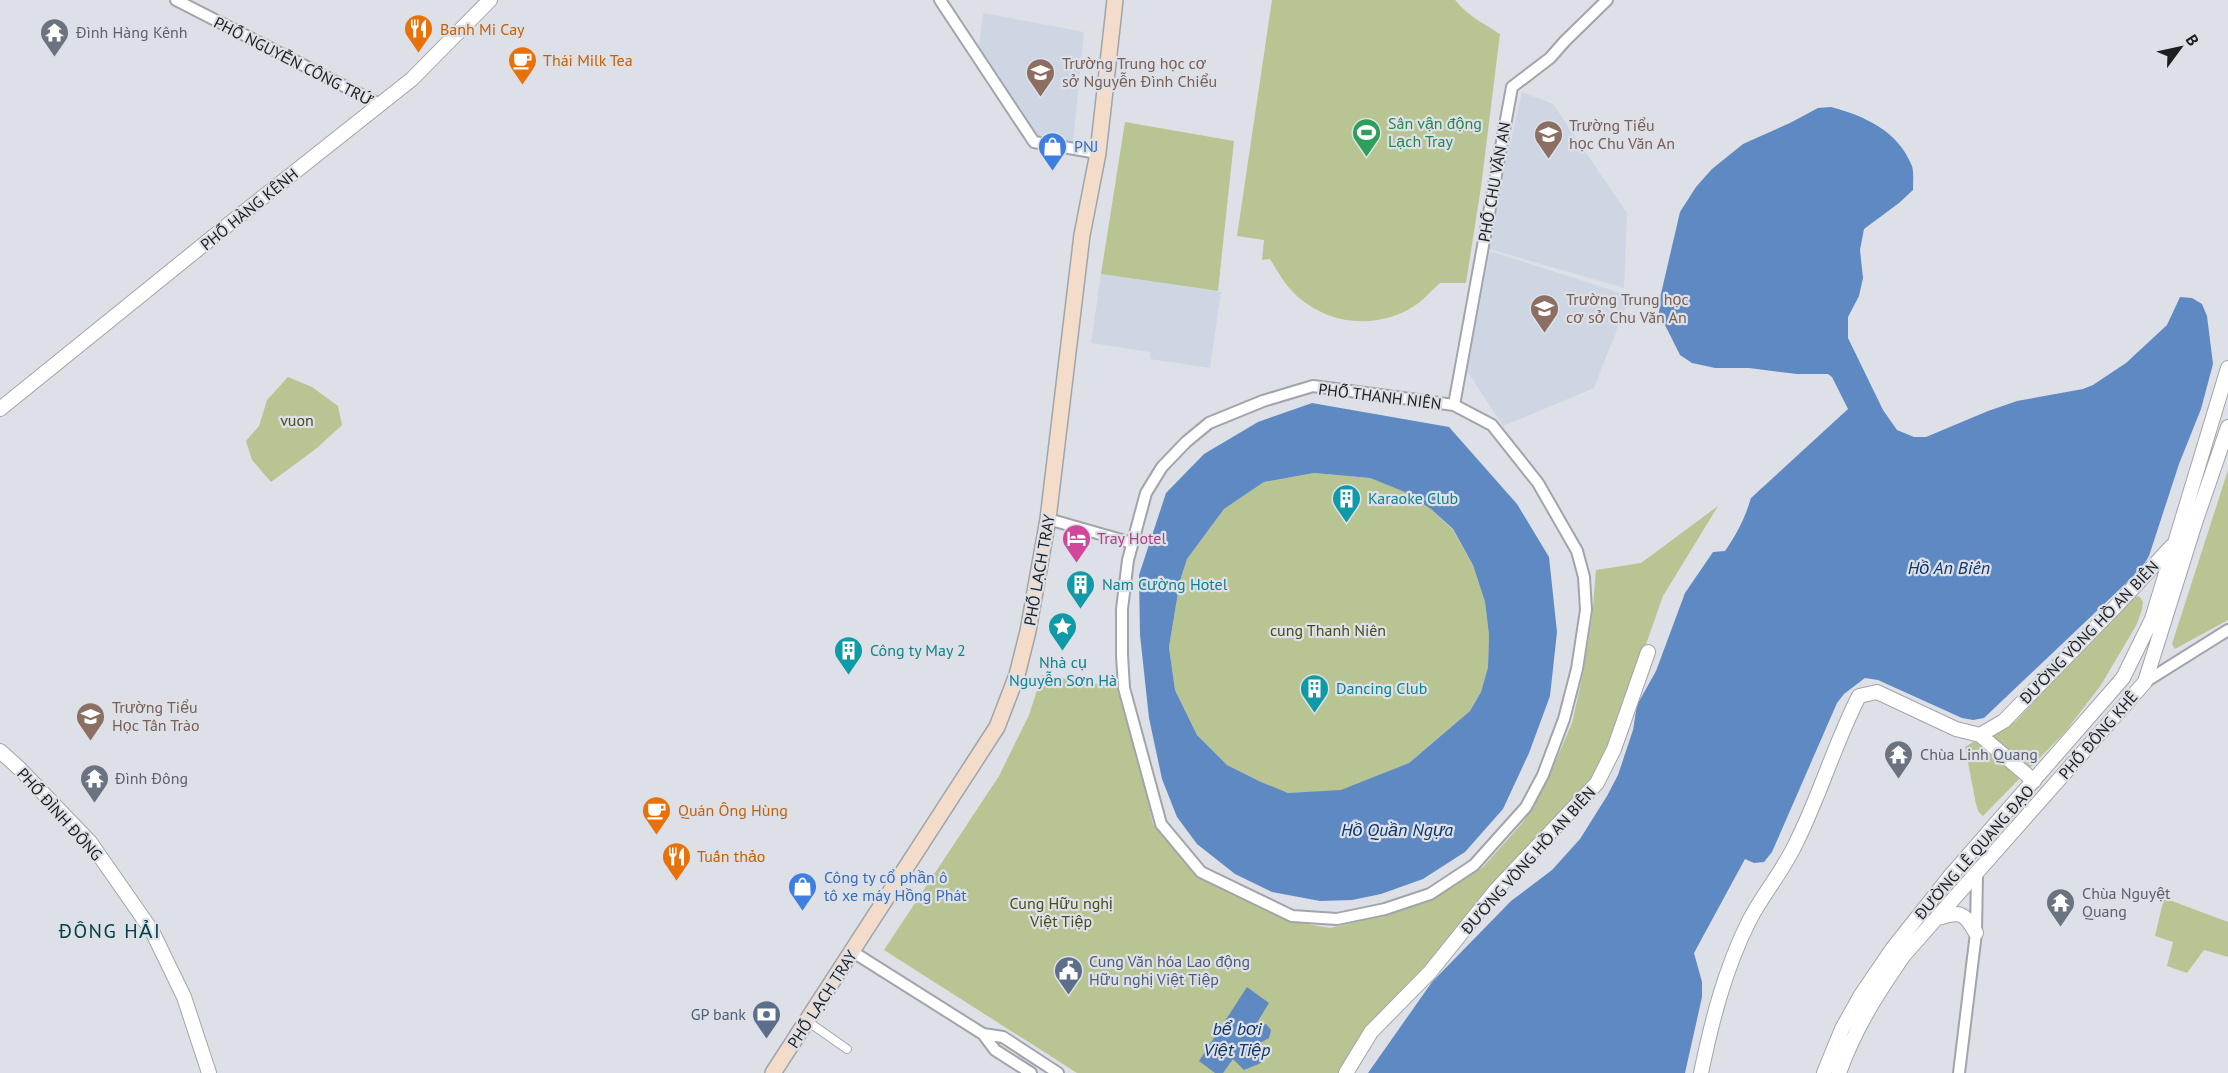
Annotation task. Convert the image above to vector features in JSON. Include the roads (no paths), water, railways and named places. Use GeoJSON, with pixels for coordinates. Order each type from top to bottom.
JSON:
{"type":"FeatureCollection","features":[{"type":"Feature","properties":{"kind":"main road","name":"PHỐ LẠCH TRAY"},"geometry":{"type":"LineString","coordinates":[[773,1073],[997,727],[1017,675],[1048,519],[1082,235],[1098,153],[1115,0]]}},
{"type":"Feature","properties":{"kind":"street","name":"PHỐ NGUYỄN CÔNG TRỨ"},"geometry":{"type":"LineString","coordinates":[[176,0],[381,105]]}},
{"type":"Feature","properties":{"kind":"street","name":"PHỐ HÀNG KÊNH"},"geometry":{"type":"LineString","coordinates":[[0,409],[139,295],[381,105],[412,79],[490,0]]}},
{"type":"Feature","properties":{"kind":"street"},"geometry":{"type":"LineString","coordinates":[[940,0],[1034,142],[1098,153]]}},
{"type":"Feature","properties":{"kind":"street","name":"PHỐ CHU VĂN AN"},"geometry":{"type":"LineString","coordinates":[[1454,405],[1512,87],[1550,58],[1564,41],[1607,0]]}},
{"type":"Feature","properties":{"kind":"street","name":"ĐƯỜNG LÊ QUANG ĐẠO"},"geometry":{"type":"LineString","coordinates":[[1824,1073],[1842,1029],[1861,995],[1923,909],[2124,678],[2152,619],[2228,368]]}},
{"type":"Feature","properties":{"kind":"street","name":"PHỐ THANH NIÊN"},"geometry":{"type":"LineString","coordinates":[[1313,386],[1454,405],[1492,425],[1538,483],[1577,551],[1584,576],[1586,610],[1576,669],[1564,719],[1543,774],[1526,807],[1474,865],[1430,894],[1385,909],[1337,919],[1292,916],[1201,872],[1161,824],[1124,688],[1122,609],[1132,543],[1146,493],[1162,467],[1186,442],[1209,423],[1263,401],[1313,386]]}},
{"type":"Feature","properties":{"kind":"street"},"geometry":{"type":"LineString","coordinates":[[2124,678],[2145,682],[2195,523],[2228,428]]}},
{"type":"Feature","properties":{"kind":"street"},"geometry":{"type":"LineString","coordinates":[[1048,519],[1132,543]]}},
{"type":"Feature","properties":{"kind":"street","name":"ĐƯỜNG VÒNG HỒ AN BIÊN"},"geometry":{"type":"LineString","coordinates":[[1980,735],[2004,721],[2195,523]]}},
{"type":"Feature","properties":{"kind":"street","name":"PHỐ ĐÔNG KHÊ"},"geometry":{"type":"LineString","coordinates":[[1977,873],[2145,682],[2228,630]]}},
{"type":"Feature","properties":{"kind":"street","name":"ĐƯỜNG VÒNG HỒ AN BIÊN"},"geometry":{"type":"LineString","coordinates":[[1346,1073],[1371,1032],[1430,972],[1496,890],[1597,783],[1614,749],[1648,652]]}},
{"type":"Feature","properties":{"kind":"street"},"geometry":{"type":"LineString","coordinates":[[1701,1073],[1716,1005],[1733,957],[1750,920],[1796,844],[1824,781],[1845,724],[1859,696],[1877,692],[1956,729],[1980,735],[2034,781]]}},
{"type":"Feature","properties":{"kind":"street","name":"PHỐ ĐÌNH ĐÔNG"},"geometry":{"type":"LineString","coordinates":[[0,751],[90,842],[152,931],[184,997],[209,1073]]}},
{"type":"Feature","properties":{"kind":"street"},"geometry":{"type":"LineString","coordinates":[[1959,1073],[1976,933],[1977,873],[1964,860]]}},
{"type":"Feature","properties":{"kind":"street","name":"ĐƯỜNG LÊ QUANG ĐẠO"},"geometry":{"type":"LineString","coordinates":[[1839,1073],[1850,1042],[1904,955],[1977,873]]}},
{"type":"Feature","properties":{"kind":"street"},"geometry":{"type":"LineString","coordinates":[[1938,918],[1953,913],[1962,915],[1968,919],[1976,933]]}},
{"type":"Feature","properties":{"kind":"street"},"geometry":{"type":"LineString","coordinates":[[853,952],[983,1034],[995,1050],[1031,1073]]}},
{"type":"Feature","properties":{"kind":"street"},"geometry":{"type":"LineString","coordinates":[[807,1021],[847,1049]]}},
{"type":"Feature","properties":{"kind":"street"},"geometry":{"type":"LineString","coordinates":[[983,1034],[1003,1036],[1058,1073]]}},
{"type":"Feature","properties":{"kind":"water","name":"Hồ An Biên"},"geometry":{"type":"Polygon","coordinates":[[[1831,107],[1868,120],[1889,134],[1906,154],[1913,169],[1913,190],[1864,229],[1860,250],[1863,278],[1859,296],[1848,317],[1848,338],[1883,410],[1897,430],[1914,437],[1926,437],[2017,401],[2083,389],[2093,385],[2126,363],[2167,325],[2180,297],[2192,298],[2202,304],[2207,316],[2213,364],[2201,409],[2179,464],[2149,556],[2141,569],[1984,718],[1973,720],[1962,718],[1878,680],[1865,678],[1844,694],[1837,703],[1772,852],[1764,862],[1754,863],[1745,859],[1694,953],[1702,982],[1702,997],[1685,1073],[1368,1073],[1432,982],[1511,901],[1552,870],[1580,839],[1618,775],[1633,730],[1637,705],[1656,671],[1685,593],[1713,552],[1725,551],[1740,526],[1751,498],[1848,409],[1832,377],[1828,374],[1797,374],[1749,368],[1715,368],[1692,363],[1680,355],[1659,313],[1660,298],[1680,212],[1696,187],[1712,169],[1743,144],[1818,108],[1831,107]]]}},
{"type":"Feature","properties":{"kind":"water","name":"Hồ Quần Ngựa"},"geometry":{"type":"Polygon","coordinates":[[[1312,403],[1449,427],[1517,504],[1549,557],[1557,632],[1550,696],[1529,753],[1503,809],[1465,852],[1423,879],[1381,894],[1352,900],[1320,901],[1272,892],[1235,874],[1197,844],[1177,817],[1162,779],[1149,718],[1140,635],[1139,575],[1166,493],[1204,454],[1258,422],[1312,403]],[[1314,473],[1264,482],[1224,509],[1187,559],[1180,581],[1169,647],[1175,690],[1197,735],[1227,765],[1288,793],[1341,790],[1409,763],[1470,711],[1481,692],[1488,667],[1489,635],[1485,602],[1473,565],[1453,529],[1431,509],[1405,492],[1370,478],[1314,473]]]}},
{"type":"Feature","properties":{"kind":"water","name":"bể bơi Việt Tiệp"},"geometry":{"type":"Polygon","coordinates":[[[1247,987],[1269,1003],[1255,1026],[1266,1024],[1271,1030],[1269,1038],[1256,1045],[1261,1052],[1261,1063],[1244,1070],[1233,1059],[1223,1073],[1215,1073],[1199,1061],[1247,987]]]}},
{"type":"Feature","properties":{"kind":"place","name":"Banh Mi Cay"},"geometry":{"type":"Point","coordinates":[419,54]}},
{"type":"Feature","properties":{"kind":"place","name":"Đình Hàng Kênh"},"geometry":{"type":"Point","coordinates":[55,58]}},
{"type":"Feature","properties":{"kind":"place","name":"Thái Milk Tea"},"geometry":{"type":"Point","coordinates":[522,86]}},
{"type":"Feature","properties":{"kind":"place","name":"Trường Trung học cơ sở Nguyễn Đình Chiểu"},"geometry":{"type":"Point","coordinates":[1041,98]}},
{"type":"Feature","properties":{"kind":"place","name":"Sân vận động Lạch Tray"},"geometry":{"type":"Point","coordinates":[1367,158]}},
{"type":"Feature","properties":{"kind":"place","name":"Trường Tiểu học Chu Văn An"},"geometry":{"type":"Point","coordinates":[1548,160]}},
{"type":"Feature","properties":{"kind":"place","name":"PNJ"},"geometry":{"type":"Point","coordinates":[1053,172]}},
{"type":"Feature","properties":{"kind":"place","name":"Trường Trung học cơ sở Chu Văn An"},"geometry":{"type":"Point","coordinates":[1545,334]}},
{"type":"Feature","properties":{"kind":"place","name":"Karaoke Club"},"geometry":{"type":"Point","coordinates":[1347,524]}},
{"type":"Feature","properties":{"kind":"place","name":"Tray Hotel"},"geometry":{"type":"Point","coordinates":[1076,564]}},
{"type":"Feature","properties":{"kind":"place","name":"Nam Cường Hotel"},"geometry":{"type":"Point","coordinates":[1081,610]}},
{"type":"Feature","properties":{"kind":"place","name":"Nhà cụ Nguyễn Sơn Hà"},"geometry":{"type":"Point","coordinates":[1063,652]}},
{"type":"Feature","properties":{"kind":"place","name":"Công ty May 2"},"geometry":{"type":"Point","coordinates":[849,676]}},
{"type":"Feature","properties":{"kind":"place","name":"Dancing Club"},"geometry":{"type":"Point","coordinates":[1315,714]}},
{"type":"Feature","properties":{"kind":"place","name":"Trường Tiểu Học Tân Trào"},"geometry":{"type":"Point","coordinates":[91,742]}},
{"type":"Feature","properties":{"kind":"place","name":"Chùa Linh Quang"},"geometry":{"type":"Point","coordinates":[1899,780]}},
{"type":"Feature","properties":{"kind":"place","name":"Đình Đông"},"geometry":{"type":"Point","coordinates":[94,804]}},
{"type":"Feature","properties":{"kind":"place","name":"Quán Ông Hùng"},"geometry":{"type":"Point","coordinates":[657,836]}},
{"type":"Feature","properties":{"kind":"place","name":"Tuấn thảo"},"geometry":{"type":"Point","coordinates":[676,882]}},
{"type":"Feature","properties":{"kind":"place","name":"Công ty cổ phần ô tô xe máy Hồng Phát"},"geometry":{"type":"Point","coordinates":[803,912]}},
{"type":"Feature","properties":{"kind":"place","name":"Chùa Nguyệt Quang"},"geometry":{"type":"Point","coordinates":[2061,928]}},
{"type":"Feature","properties":{"kind":"place","name":"Cung Văn hóa Lao động Hữu nghị Việt Tiệp"},"geometry":{"type":"Point","coordinates":[1068,996]}},
{"type":"Feature","properties":{"kind":"place","name":"GP bank"},"geometry":{"type":"Point","coordinates":[767,1040]}},
{"type":"Feature","properties":{"kind":"district","name":"ĐÔNG HẢI"},"geometry":{"type":"Point","coordinates":[110,931]}},
{"type":"Feature","properties":{"kind":"park label","name":"vuon"},"geometry":{"type":"Point","coordinates":[297,420]}},
{"type":"Feature","properties":{"kind":"park label","name":"cung Thanh Niên"},"geometry":{"type":"Point","coordinates":[1328,630]}},
{"type":"Feature","properties":{"kind":"park label","name":"Cung Hữu nghị Việt Tiệp"},"geometry":{"type":"Point","coordinates":[1061,912]}}]}
